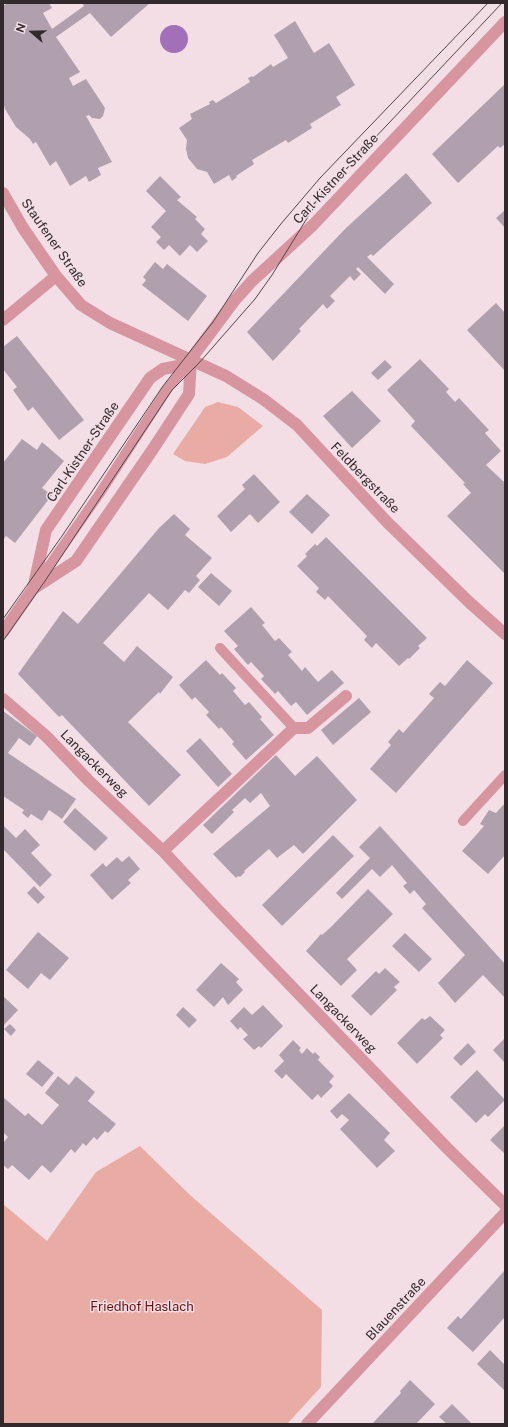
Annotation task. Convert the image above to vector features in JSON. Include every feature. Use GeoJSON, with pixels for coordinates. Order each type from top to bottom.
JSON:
{"type":"FeatureCollection","features":[{"type":"Feature","properties":{"kind":"street","name":"Carl-Kistner-Straße"},"geometry":{"type":"LineString","coordinates":[[33,589],[46,530],[150,378],[163,369],[178,366],[192,359],[235,300],[252,281],[313,225],[505,22]]}},
{"type":"Feature","properties":{"kind":"street","name":"Staufener Straße"},"geometry":{"type":"LineString","coordinates":[[3,193],[23,228],[56,276],[76,300],[91,313],[131,333],[192,359]]}},
{"type":"Feature","properties":{"kind":"street"},"geometry":{"type":"LineString","coordinates":[[3,320],[56,276]]}},
{"type":"Feature","properties":{"kind":"street","name":"Carl-Kistner-Straße"},"geometry":{"type":"LineString","coordinates":[[3,632],[33,589],[76,560],[189,394],[192,359]]}},
{"type":"Feature","properties":{"kind":"street","name":"Feldbergstraße"},"geometry":{"type":"LineString","coordinates":[[192,359],[226,376],[263,399],[296,425],[387,522],[469,602],[505,634]]}},
{"type":"Feature","properties":{"kind":"street"},"geometry":{"type":"LineString","coordinates":[[163,850],[294,728],[308,728],[346,696]]}},
{"type":"Feature","properties":{"kind":"street","name":"Langackerweg"},"geometry":{"type":"LineString","coordinates":[[3,699],[46,736],[89,780],[163,850],[218,911],[448,1149],[505,1205]]}},
{"type":"Feature","properties":{"kind":"street","name":"Blauenstraße"},"geometry":{"type":"LineString","coordinates":[[307,1424],[505,1213]]}},
{"type":"Feature","properties":{"kind":"lane"},"geometry":{"type":"LineString","coordinates":[[33,589],[100,493],[168,388],[192,359]]}},
{"type":"Feature","properties":{"kind":"lane"},"geometry":{"type":"LineString","coordinates":[[220,648],[294,728]]}},
{"type":"Feature","properties":{"kind":"lane"},"geometry":{"type":"LineString","coordinates":[[463,821],[505,776]]}},
{"type":"Feature","properties":{"kind":"green space"},"geometry":{"type":"Polygon","coordinates":[[[218,402],[238,407],[263,426],[227,457],[205,464],[185,461],[173,454],[205,407],[218,402]]]}},
{"type":"Feature","properties":{"kind":"green space","name":"Friedhof Haslach"},"geometry":{"type":"Polygon","coordinates":[[[140,1146],[190,1195],[322,1310],[321,1387],[287,1424],[3,1424],[3,1204],[47,1241],[96,1172],[140,1146]]]}},
{"type":"Feature","properties":{"kind":"shaded area"},"geometry":{"type":"Polygon","coordinates":[[[174,25],[184,29],[188,39],[184,49],[174,53],[164,49],[160,39],[164,29],[174,25]]]}},
{"type":"Feature","properties":{"kind":"building"},"geometry":{"type":"Polygon","coordinates":[[[8,3],[49,3],[52,8],[43,13],[52,29],[84,6],[82,3],[150,3],[111,37],[90,13],[56,37],[80,72],[69,78],[73,86],[86,79],[105,108],[103,116],[100,119],[92,118],[89,115],[86,116],[112,162],[98,168],[101,175],[89,182],[86,176],[70,186],[56,161],[50,166],[36,142],[33,144],[30,139],[16,127],[5,109],[3,101],[3,6],[8,3]]]}},
{"type":"Feature","properties":{"kind":"building"},"geometry":{"type":"Polygon","coordinates":[[[295,21],[314,53],[329,43],[355,85],[336,97],[341,105],[310,124],[312,128],[288,143],[286,140],[252,160],[254,164],[236,176],[237,177],[232,181],[229,175],[214,184],[207,172],[197,169],[188,158],[186,149],[187,140],[179,128],[192,119],[190,114],[210,104],[209,102],[213,100],[216,103],[250,82],[248,78],[253,77],[271,64],[273,67],[288,58],[274,35],[295,21]]]}},
{"type":"Feature","properties":{"kind":"building"},"geometry":{"type":"Polygon","coordinates":[[[505,84],[505,144],[500,148],[498,146],[458,183],[432,154],[505,84]]]}},
{"type":"Feature","properties":{"kind":"building"},"geometry":{"type":"Polygon","coordinates":[[[406,173],[432,203],[373,256],[371,254],[367,257],[394,284],[385,294],[358,267],[356,269],[361,274],[354,281],[350,276],[330,296],[335,301],[327,309],[323,304],[299,329],[301,331],[273,361],[247,332],[345,229],[406,173]]]}},
{"type":"Feature","properties":{"kind":"building"},"geometry":{"type":"Polygon","coordinates":[[[160,176],[181,197],[177,200],[197,217],[195,219],[205,229],[201,234],[208,241],[197,252],[190,245],[180,256],[169,245],[164,250],[156,242],[161,237],[151,227],[166,211],[146,191],[160,176]]]}},
{"type":"Feature","properties":{"kind":"building"},"geometry":{"type":"Polygon","coordinates":[[[505,210],[505,228],[496,218],[505,210]]]}},
{"type":"Feature","properties":{"kind":"building"},"geometry":{"type":"Polygon","coordinates":[[[155,262],[163,269],[167,264],[207,296],[188,321],[142,285],[146,280],[143,277],[155,262]]]}},
{"type":"Feature","properties":{"kind":"building"},"geometry":{"type":"Polygon","coordinates":[[[496,303],[505,313],[505,371],[467,330],[496,303]]]}},
{"type":"Feature","properties":{"kind":"building"},"geometry":{"type":"Polygon","coordinates":[[[17,336],[84,420],[59,440],[33,407],[28,411],[13,390],[17,387],[3,369],[3,347],[17,336]]]}},
{"type":"Feature","properties":{"kind":"building"},"geometry":{"type":"Polygon","coordinates":[[[420,359],[449,389],[446,392],[455,402],[459,398],[489,430],[485,433],[501,451],[486,465],[504,482],[505,481],[505,574],[447,516],[471,493],[463,484],[465,483],[411,426],[415,421],[387,390],[420,359]]]}},
{"type":"Feature","properties":{"kind":"building"},"geometry":{"type":"Polygon","coordinates":[[[385,360],[392,367],[378,380],[371,373],[385,360]]]}},
{"type":"Feature","properties":{"kind":"building"},"geometry":{"type":"Polygon","coordinates":[[[352,391],[381,421],[352,448],[323,416],[352,391]]]}},
{"type":"Feature","properties":{"kind":"building"},"geometry":{"type":"Polygon","coordinates":[[[22,439],[37,450],[42,442],[64,461],[42,488],[52,495],[15,543],[6,536],[3,540],[3,463],[22,439]]]}},
{"type":"Feature","properties":{"kind":"building"},"geometry":{"type":"Polygon","coordinates":[[[254,474],[280,502],[258,523],[250,514],[231,532],[217,516],[245,489],[242,485],[254,474]]]}},
{"type":"Feature","properties":{"kind":"building"},"geometry":{"type":"Polygon","coordinates":[[[307,494],[330,515],[312,534],[289,512],[307,494]]]}},
{"type":"Feature","properties":{"kind":"building"},"geometry":{"type":"Polygon","coordinates":[[[174,514],[190,529],[185,535],[212,558],[196,576],[200,580],[189,593],[185,590],[168,610],[149,593],[103,643],[124,662],[137,646],[173,677],[160,694],[159,692],[128,722],[181,775],[149,806],[62,715],[59,717],[18,674],[63,611],[78,624],[159,528],[174,514]]]}},
{"type":"Feature","properties":{"kind":"building"},"geometry":{"type":"Polygon","coordinates":[[[326,537],[427,638],[418,646],[420,648],[409,659],[408,658],[399,666],[376,643],[372,648],[364,640],[367,636],[328,596],[325,600],[316,592],[319,588],[297,566],[307,556],[305,554],[315,544],[317,546],[326,537]]]}},
{"type":"Feature","properties":{"kind":"building"},"geometry":{"type":"Polygon","coordinates":[[[211,573],[232,591],[219,606],[198,587],[211,573]]]}},
{"type":"Feature","properties":{"kind":"building"},"geometry":{"type":"Polygon","coordinates":[[[251,607],[265,623],[262,625],[275,641],[279,638],[292,652],[288,655],[302,671],[305,667],[318,682],[332,670],[344,683],[307,715],[296,702],[291,706],[278,691],[275,694],[261,679],[264,676],[251,662],[248,665],[234,649],[238,646],[224,631],[251,607]]]}},
{"type":"Feature","properties":{"kind":"building"},"geometry":{"type":"Polygon","coordinates":[[[206,660],[220,675],[222,673],[236,688],[233,691],[245,705],[249,702],[262,717],[260,719],[274,735],[246,760],[232,744],[234,742],[221,727],[219,729],[206,715],[209,712],[195,697],[192,700],[179,685],[206,660]]]}},
{"type":"Feature","properties":{"kind":"building"},"geometry":{"type":"Polygon","coordinates":[[[467,660],[493,683],[396,793],[370,769],[391,745],[388,742],[399,729],[403,733],[434,698],[429,694],[440,682],[445,686],[467,660]]]}},
{"type":"Feature","properties":{"kind":"building"},"geometry":{"type":"Polygon","coordinates":[[[359,698],[371,712],[333,745],[321,730],[359,698]]]}},
{"type":"Feature","properties":{"kind":"building"},"geometry":{"type":"Polygon","coordinates":[[[3,711],[37,736],[30,746],[19,738],[8,753],[76,799],[62,819],[49,810],[42,821],[31,814],[28,818],[22,813],[24,810],[3,796],[3,711]]]}},
{"type":"Feature","properties":{"kind":"building"},"geometry":{"type":"Polygon","coordinates":[[[200,738],[232,774],[218,787],[186,751],[200,738]]]}},
{"type":"Feature","properties":{"kind":"building"},"geometry":{"type":"Polygon","coordinates":[[[276,755],[295,776],[317,756],[357,800],[303,854],[294,845],[277,858],[269,849],[244,871],[245,872],[240,877],[238,876],[236,878],[213,854],[270,806],[261,793],[250,803],[245,798],[232,810],[234,812],[212,834],[203,825],[276,755]]]}},
{"type":"Feature","properties":{"kind":"building"},"geometry":{"type":"Polygon","coordinates":[[[505,803],[505,855],[488,874],[462,851],[484,826],[480,824],[489,810],[496,813],[505,803]]]}},
{"type":"Feature","properties":{"kind":"building"},"geometry":{"type":"Polygon","coordinates":[[[75,808],[108,838],[95,851],[63,822],[75,808]]]}},
{"type":"Feature","properties":{"kind":"building"},"geometry":{"type":"Polygon","coordinates":[[[3,825],[16,838],[25,829],[40,845],[31,853],[52,875],[40,887],[3,849],[3,825]]]}},
{"type":"Feature","properties":{"kind":"building"},"geometry":{"type":"Polygon","coordinates":[[[380,826],[505,964],[505,998],[483,975],[455,1003],[438,983],[465,955],[422,908],[426,904],[414,890],[410,894],[403,886],[407,883],[392,865],[380,877],[372,869],[342,899],[336,893],[370,858],[359,847],[380,826]]]}},
{"type":"Feature","properties":{"kind":"building"},"geometry":{"type":"Polygon","coordinates":[[[333,835],[354,856],[282,926],[262,905],[333,835]]]}},
{"type":"Feature","properties":{"kind":"building"},"geometry":{"type":"Polygon","coordinates":[[[129,856],[140,869],[128,880],[131,883],[112,900],[90,875],[103,863],[106,867],[117,857],[122,862],[129,856]]]}},
{"type":"Feature","properties":{"kind":"building"},"geometry":{"type":"Polygon","coordinates":[[[34,886],[45,897],[38,904],[27,893],[34,886]]]}},
{"type":"Feature","properties":{"kind":"building"},"geometry":{"type":"Polygon","coordinates":[[[368,889],[393,914],[347,959],[357,970],[341,986],[306,951],[321,934],[322,935],[331,927],[368,889]]]}},
{"type":"Feature","properties":{"kind":"building"},"geometry":{"type":"Polygon","coordinates":[[[38,932],[69,958],[50,980],[41,973],[28,989],[6,970],[38,932]]]}},
{"type":"Feature","properties":{"kind":"building"},"geometry":{"type":"Polygon","coordinates":[[[405,933],[432,959],[419,972],[392,946],[405,933]]]}},
{"type":"Feature","properties":{"kind":"building"},"geometry":{"type":"Polygon","coordinates":[[[221,963],[239,979],[236,982],[243,990],[228,1005],[223,997],[214,1007],[196,990],[221,963]]]}},
{"type":"Feature","properties":{"kind":"building"},"geometry":{"type":"Polygon","coordinates":[[[385,968],[400,982],[394,987],[397,990],[371,1016],[351,996],[376,971],[379,974],[385,968]]]}},
{"type":"Feature","properties":{"kind":"building"},"geometry":{"type":"Polygon","coordinates":[[[3,996],[18,1010],[3,1026],[3,996]]]}},
{"type":"Feature","properties":{"kind":"building"},"geometry":{"type":"Polygon","coordinates":[[[263,1005],[283,1026],[261,1048],[259,1046],[254,1050],[243,1039],[248,1035],[240,1027],[238,1030],[230,1021],[244,1007],[252,1015],[263,1005]]]}},
{"type":"Feature","properties":{"kind":"building"},"geometry":{"type":"Polygon","coordinates":[[[183,1007],[197,1020],[189,1028],[176,1015],[183,1007]]]}},
{"type":"Feature","properties":{"kind":"building"},"geometry":{"type":"Polygon","coordinates":[[[430,1016],[445,1030],[440,1035],[443,1038],[417,1064],[397,1043],[422,1018],[425,1020],[430,1016]]]}},
{"type":"Feature","properties":{"kind":"building"},"geometry":{"type":"Polygon","coordinates":[[[10,1024],[16,1030],[11,1036],[4,1029],[10,1024]]]}},
{"type":"Feature","properties":{"kind":"building"},"geometry":{"type":"Polygon","coordinates":[[[505,1038],[505,1063],[493,1050],[505,1038]]]}},
{"type":"Feature","properties":{"kind":"building"},"geometry":{"type":"Polygon","coordinates":[[[293,1040],[301,1048],[299,1050],[302,1054],[307,1048],[313,1054],[315,1052],[320,1057],[318,1060],[334,1076],[329,1082],[333,1086],[321,1098],[318,1094],[312,1100],[286,1074],[282,1079],[274,1071],[284,1061],[279,1055],[293,1040]]]}},
{"type":"Feature","properties":{"kind":"building"},"geometry":{"type":"Polygon","coordinates":[[[468,1043],[476,1052],[461,1066],[453,1058],[468,1043]]]}},
{"type":"Feature","properties":{"kind":"building"},"geometry":{"type":"Polygon","coordinates":[[[38,1060],[54,1073],[42,1087],[26,1074],[38,1060]]]}},
{"type":"Feature","properties":{"kind":"building"},"geometry":{"type":"Polygon","coordinates":[[[477,1070],[505,1100],[488,1117],[485,1114],[476,1123],[450,1097],[477,1070]]]}},
{"type":"Feature","properties":{"kind":"building"},"geometry":{"type":"Polygon","coordinates":[[[58,1076],[69,1085],[76,1076],[95,1092],[88,1101],[116,1124],[108,1133],[105,1131],[97,1140],[94,1137],[86,1146],[83,1143],[75,1153],[71,1149],[51,1173],[42,1165],[29,1180],[12,1165],[8,1169],[3,1165],[3,1143],[8,1137],[3,1132],[3,1097],[25,1116],[28,1113],[42,1125],[59,1105],[45,1093],[58,1076]]]}},
{"type":"Feature","properties":{"kind":"building"},"geometry":{"type":"Polygon","coordinates":[[[349,1093],[390,1133],[384,1140],[395,1151],[377,1168],[340,1129],[349,1120],[342,1114],[337,1119],[330,1111],[349,1093]]]}},
{"type":"Feature","properties":{"kind":"building"},"geometry":{"type":"Polygon","coordinates":[[[505,1125],[505,1154],[490,1140],[505,1125]]]}},
{"type":"Feature","properties":{"kind":"building"},"geometry":{"type":"Polygon","coordinates":[[[505,1270],[505,1317],[473,1352],[447,1328],[458,1316],[461,1319],[505,1270]]]}},
{"type":"Feature","properties":{"kind":"building"},"geometry":{"type":"Polygon","coordinates":[[[490,1350],[505,1365],[505,1391],[477,1364],[490,1350]]]}},
{"type":"Feature","properties":{"kind":"building"},"geometry":{"type":"Polygon","coordinates":[[[410,1380],[435,1404],[416,1424],[372,1424],[401,1393],[400,1391],[410,1380]]]}},
{"type":"Feature","properties":{"kind":"building"},"geometry":{"type":"Polygon","coordinates":[[[452,1404],[472,1424],[447,1424],[439,1417],[452,1404]]]}},
{"type":"Feature","properties":{"kind":"tram line"},"geometry":{"type":"LineString","coordinates":[[3,619],[62,536],[163,386],[213,322],[258,253],[280,225],[320,178],[488,3]]}},
{"type":"Feature","properties":{"kind":"tram line"},"geometry":{"type":"LineString","coordinates":[[3,641],[45,581],[172,390],[199,363],[255,299],[272,275],[322,194],[502,3]]}}]}
